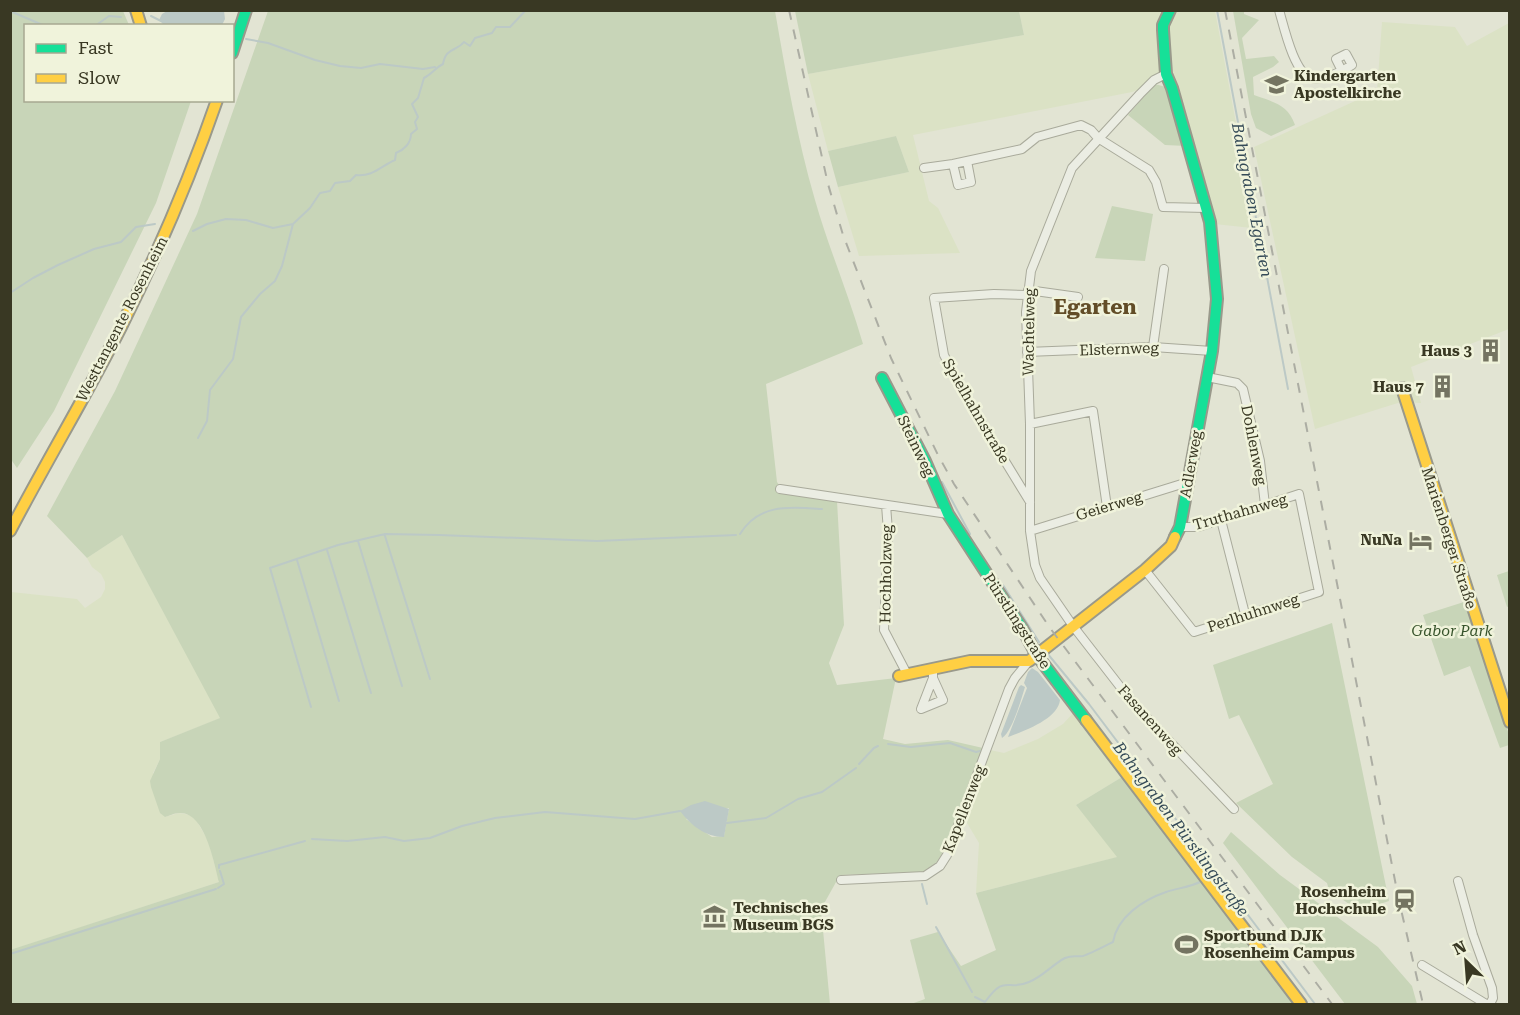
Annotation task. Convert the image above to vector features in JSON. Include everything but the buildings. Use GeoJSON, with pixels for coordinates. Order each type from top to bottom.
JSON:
{"type":"FeatureCollection","features":[{"type":"Feature","properties":{"kind":"main road"},"geometry":{"type":"LineString","coordinates":[[234,46],[246,10]]}},
{"type":"Feature","properties":{"kind":"main road","name":"Adlerweg"},"geometry":{"type":"LineString","coordinates":[[1033,658],[1145,570],[1171,546],[1180,527],[1212,351],[1217,299],[1212,240],[1206,208],[1173,88],[1166,74],[1164,25],[1170,10]]}},
{"type":"Feature","properties":{"kind":"main road","name":"Westtangente Rosenheim"},"geometry":{"type":"LineString","coordinates":[[10,531],[104,360],[142,285],[175,212],[216,102]]}},
{"type":"Feature","properties":{"kind":"main road","name":"Steinweg"},"geometry":{"type":"LineString","coordinates":[[882,378],[924,460],[948,514]]}},
{"type":"Feature","properties":{"kind":"main road","name":"Marienberger Straße"},"geometry":{"type":"LineString","coordinates":[[1402,388],[1509,722]]}},
{"type":"Feature","properties":{"kind":"main road","name":"Pürstlingstraße"},"geometry":{"type":"LineString","coordinates":[[948,514],[1022,628],[1033,658],[1301,1005]]}},
{"type":"Feature","properties":{"kind":"main road"},"geometry":{"type":"LineString","coordinates":[[903,675],[933,674],[970,661],[1033,658]]}},
{"type":"Feature","properties":{"kind":"street"},"geometry":{"type":"LineString","coordinates":[[1279,10],[1290,47],[1305,75],[1319,78],[1342,71]]}},
{"type":"Feature","properties":{"kind":"street","name":"Wachtelweg"},"geometry":{"type":"LineString","coordinates":[[1073,626],[1037,572],[1032,553],[1027,352],[1028,292],[1031,271],[1072,168],[1140,94],[1155,80],[1166,74]]}},
{"type":"Feature","properties":{"kind":"street"},"geometry":{"type":"LineString","coordinates":[[924,168],[1022,149],[1036,137],[1082,125],[1098,138],[1149,170],[1156,182],[1163,207],[1206,208]]}},
{"type":"Feature","properties":{"kind":"street"},"geometry":{"type":"LineString","coordinates":[[953,164],[958,185],[970,182],[967,161]]}},
{"type":"Feature","properties":{"kind":"street"},"geometry":{"type":"LineString","coordinates":[[1153,348],[1164,269]]}},
{"type":"Feature","properties":{"kind":"street"},"geometry":{"type":"LineString","coordinates":[[1028,292],[1078,297]]}},
{"type":"Feature","properties":{"kind":"street","name":"Spielhahnstraße"},"geometry":{"type":"LineString","coordinates":[[1028,292],[934,298],[944,355],[967,399],[1031,503]]}},
{"type":"Feature","properties":{"kind":"street","name":"Elsternweg"},"geometry":{"type":"LineString","coordinates":[[1027,352],[1153,348],[1212,351]]}},
{"type":"Feature","properties":{"kind":"street","name":"Dohlenweg"},"geometry":{"type":"LineString","coordinates":[[1207,377],[1237,383],[1243,389],[1260,461],[1265,505]]}},
{"type":"Feature","properties":{"kind":"street"},"geometry":{"type":"LineString","coordinates":[[1030,424],[1093,411],[1107,507]]}},
{"type":"Feature","properties":{"kind":"street","name":"Geierweg"},"geometry":{"type":"LineString","coordinates":[[1030,531],[1188,482]]}},
{"type":"Feature","properties":{"kind":"street"},"geometry":{"type":"LineString","coordinates":[[780,489],[948,514]]}},
{"type":"Feature","properties":{"kind":"street","name":"Truthahnweg"},"geometry":{"type":"LineString","coordinates":[[1180,527],[1198,527],[1299,494],[1319,592]]}},
{"type":"Feature","properties":{"kind":"street","name":"Hochholzweg"},"geometry":{"type":"LineString","coordinates":[[886,505],[888,531],[884,630],[903,675]]}},
{"type":"Feature","properties":{"kind":"street"},"geometry":{"type":"LineString","coordinates":[[1221,520],[1245,614]]}},
{"type":"Feature","properties":{"kind":"street","name":"Perlhuhnweg"},"geometry":{"type":"LineString","coordinates":[[1145,570],[1194,632],[1319,592]]}},
{"type":"Feature","properties":{"kind":"street","name":"Fasanenweg"},"geometry":{"type":"LineString","coordinates":[[1073,626],[1132,702],[1234,809]]}},
{"type":"Feature","properties":{"kind":"street","name":"Kapellenweg"},"geometry":{"type":"LineString","coordinates":[[842,880],[925,876],[940,866],[947,855],[1009,689],[1019,673],[1033,658]]}},
{"type":"Feature","properties":{"kind":"street"},"geometry":{"type":"LineString","coordinates":[[1422,965],[1488,1005],[1493,998],[1492,988],[1473,935],[1458,882]]}},
{"type":"Feature","properties":{"kind":"green space"},"geometry":{"type":"Polygon","coordinates":[[[11,10],[123,11],[129,24],[24,24],[24,102],[191,102],[156,203],[54,411],[17,468],[10,458],[11,10]]]}},
{"type":"Feature","properties":{"kind":"green space"},"geometry":{"type":"Polygon","coordinates":[[[268,11],[775,11],[792,106],[809,177],[863,344],[766,384],[777,482],[785,494],[837,501],[844,625],[829,663],[837,685],[896,678],[883,739],[905,744],[948,740],[983,748],[942,854],[936,863],[923,872],[840,875],[821,909],[830,1004],[11,1004],[10,950],[219,882],[207,840],[196,820],[188,815],[177,813],[165,817],[160,813],[150,781],[160,759],[160,742],[220,718],[122,535],[87,558],[47,516],[115,391],[197,214],[268,11]],[[729,808],[686,819],[712,837],[724,836],[729,808]]]}},
{"type":"Feature","properties":{"kind":"green space"},"geometry":{"type":"Polygon","coordinates":[[[795,11],[1019,11],[1024,35],[808,74],[795,11]]]}},
{"type":"Feature","properties":{"kind":"green space"},"geometry":{"type":"Polygon","coordinates":[[[1019,11],[1215,11],[1241,150],[1252,228],[1215,224],[1173,78],[1132,92],[913,135],[929,201],[938,208],[960,253],[859,256],[838,187],[909,172],[896,136],[828,151],[808,74],[1024,35],[1019,11]]]}},
{"type":"Feature","properties":{"kind":"green space"},"geometry":{"type":"Polygon","coordinates":[[[1233,11],[1244,11],[1244,14],[1259,20],[1242,38],[1246,59],[1274,56],[1279,62],[1253,77],[1254,95],[1284,108],[1295,125],[1271,136],[1256,128],[1251,114],[1233,11]]]}},
{"type":"Feature","properties":{"kind":"green space"},"geometry":{"type":"Polygon","coordinates":[[[1382,22],[1455,27],[1467,46],[1509,23],[1509,329],[1411,367],[1421,403],[1401,402],[1315,429],[1254,147],[1377,91],[1382,22]]]}},
{"type":"Feature","properties":{"kind":"green space"},"geometry":{"type":"Polygon","coordinates":[[[1155,84],[1169,88],[1186,146],[1165,145],[1128,115],[1155,84]]]}},
{"type":"Feature","properties":{"kind":"green space"},"geometry":{"type":"Polygon","coordinates":[[[896,136],[909,172],[838,187],[828,151],[896,136]]]}},
{"type":"Feature","properties":{"kind":"green space"},"geometry":{"type":"Polygon","coordinates":[[[1112,206],[1153,214],[1145,261],[1095,258],[1112,206]]]}},
{"type":"Feature","properties":{"kind":"green space"},"geometry":{"type":"Polygon","coordinates":[[[122,535],[221,718],[160,742],[160,759],[153,773],[165,817],[179,813],[190,815],[196,820],[209,842],[219,882],[11,950],[11,592],[77,599],[85,608],[101,597],[105,589],[105,582],[101,574],[92,567],[87,558],[122,535]]]}},
{"type":"Feature","properties":{"kind":"green space"},"geometry":{"type":"Polygon","coordinates":[[[1509,571],[1509,606],[1507,607],[1497,575],[1509,571]]]}},
{"type":"Feature","properties":{"kind":"green space","name":"Gabor Park"},"geometry":{"type":"Polygon","coordinates":[[[1467,601],[1509,735],[1509,745],[1500,748],[1470,666],[1444,676],[1423,615],[1467,601]]]}},
{"type":"Feature","properties":{"kind":"green space"},"geometry":{"type":"Polygon","coordinates":[[[1332,623],[1389,901],[1359,911],[1329,890],[1327,883],[1292,857],[1236,803],[1273,784],[1239,715],[1229,719],[1213,665],[1332,623]]]}},
{"type":"Feature","properties":{"kind":"green space"},"geometry":{"type":"Polygon","coordinates":[[[1075,711],[1127,774],[1076,805],[1118,857],[976,893],[979,843],[967,823],[990,750],[1004,753],[1038,739],[1063,724],[1075,711]]]}},
{"type":"Feature","properties":{"kind":"green space"},"geometry":{"type":"Polygon","coordinates":[[[1127,774],[1301,1004],[911,1004],[925,999],[910,940],[938,932],[961,966],[996,950],[976,893],[1117,857],[1076,805],[1127,774]]]}},
{"type":"Feature","properties":{"kind":"green space"},"geometry":{"type":"Polygon","coordinates":[[[1231,832],[1280,875],[1378,947],[1412,986],[1417,1004],[1345,1004],[1223,843],[1231,832]]]}},
{"type":"Feature","properties":{"kind":"shaded area"},"geometry":{"type":"Polygon","coordinates":[[[167,11],[224,11],[225,19],[222,24],[163,24],[159,20],[167,11]]]}},
{"type":"Feature","properties":{"kind":"shaded area"},"geometry":{"type":"Polygon","coordinates":[[[1032,668],[1038,672],[1060,700],[1058,707],[1039,723],[1008,737],[1027,688],[1024,683],[1032,668]]]}},
{"type":"Feature","properties":{"kind":"shaded area"},"geometry":{"type":"Polygon","coordinates":[[[1021,685],[1025,687],[1019,707],[1013,723],[1002,738],[1001,734],[1021,685]]]}},
{"type":"Feature","properties":{"kind":"shaded area"},"geometry":{"type":"Polygon","coordinates":[[[705,801],[729,809],[724,837],[711,835],[699,829],[680,811],[705,801]]]}},
{"type":"Feature","properties":{"kind":"waterway"},"geometry":{"type":"LineString","coordinates":[[198,438],[207,421],[210,390],[233,359],[241,317],[260,294],[275,281],[282,266],[293,224],[310,208],[320,193],[330,191],[335,183],[350,181],[356,175],[372,173],[395,160],[396,153],[406,146],[411,134],[417,129],[415,122],[418,117],[412,104],[418,98],[424,78],[443,64],[449,52],[464,42],[470,46],[475,38],[492,33],[496,27],[510,27],[526,10]]}},
{"type":"Feature","properties":{"kind":"waterway","name":"Bahngraben Egarten"},"geometry":{"type":"LineString","coordinates":[[1217,10],[1288,389]]}},
{"type":"Feature","properties":{"kind":"waterway"},"geometry":{"type":"LineString","coordinates":[[10,11],[40,24]]}},
{"type":"Feature","properties":{"kind":"waterway"},"geometry":{"type":"LineString","coordinates":[[98,24],[109,16],[121,17]]}},
{"type":"Feature","properties":{"kind":"waterway"},"geometry":{"type":"LineString","coordinates":[[151,16],[161,21]]}},
{"type":"Feature","properties":{"kind":"waterway"},"geometry":{"type":"LineString","coordinates":[[246,39],[268,43],[315,60],[340,66],[361,68],[380,64],[423,69],[435,67]]}},
{"type":"Feature","properties":{"kind":"waterway"},"geometry":{"type":"LineString","coordinates":[[193,231],[226,219],[246,220],[273,228],[293,224]]}},
{"type":"Feature","properties":{"kind":"waterway"},"geometry":{"type":"LineString","coordinates":[[10,293],[58,265],[94,249],[121,242],[136,227],[155,224]]}},
{"type":"Feature","properties":{"kind":"waterway"},"geometry":{"type":"LineString","coordinates":[[942,482],[970,534]]}},
{"type":"Feature","properties":{"kind":"waterway"},"geometry":{"type":"LineString","coordinates":[[740,534],[756,517],[766,512],[787,508],[822,509]]}},
{"type":"Feature","properties":{"kind":"waterway"},"geometry":{"type":"LineString","coordinates":[[311,707],[270,568],[338,545],[385,534],[597,541],[736,535]]}},
{"type":"Feature","properties":{"kind":"waterway"},"geometry":{"type":"LineString","coordinates":[[385,536],[430,679]]}},
{"type":"Feature","properties":{"kind":"waterway"},"geometry":{"type":"LineString","coordinates":[[358,541],[402,686]]}},
{"type":"Feature","properties":{"kind":"waterway"},"geometry":{"type":"LineString","coordinates":[[327,550],[371,693]]}},
{"type":"Feature","properties":{"kind":"waterway"},"geometry":{"type":"LineString","coordinates":[[297,560],[339,701]]}},
{"type":"Feature","properties":{"kind":"waterway","name":"Bahngraben Pürstlingstraße"},"geometry":{"type":"LineString","coordinates":[[1003,585],[1039,642]]}},
{"type":"Feature","properties":{"kind":"waterway","name":"Bahngraben Pürstlingstraße"},"geometry":{"type":"LineString","coordinates":[[1047,653],[1089,704],[1315,1004]]}},
{"type":"Feature","properties":{"kind":"waterway"},"geometry":{"type":"LineString","coordinates":[[888,744],[911,747],[950,743],[976,752],[980,751]]}},
{"type":"Feature","properties":{"kind":"waterway"},"geometry":{"type":"LineString","coordinates":[[859,764],[878,746]]}},
{"type":"Feature","properties":{"kind":"waterway"},"geometry":{"type":"LineString","coordinates":[[727,823],[766,818],[798,799],[822,792],[856,768]]}},
{"type":"Feature","properties":{"kind":"waterway"},"geometry":{"type":"LineString","coordinates":[[312,839],[347,841],[385,837],[404,841],[430,838],[462,826],[495,818],[545,812],[635,819],[680,811]]}},
{"type":"Feature","properties":{"kind":"waterway"},"geometry":{"type":"LineString","coordinates":[[219,868],[219,865],[305,841]]}},
{"type":"Feature","properties":{"kind":"waterway"},"geometry":{"type":"LineString","coordinates":[[218,888],[224,884],[220,871]]}},
{"type":"Feature","properties":{"kind":"waterway"},"geometry":{"type":"LineString","coordinates":[[975,997],[985,1002],[1002,986],[1029,982],[1065,958],[1083,956],[1113,942],[1115,933],[1125,917],[1140,905],[1166,892],[1202,881]]}},
{"type":"Feature","properties":{"kind":"waterway"},"geometry":{"type":"LineString","coordinates":[[922,884],[927,904]]}},
{"type":"Feature","properties":{"kind":"waterway"},"geometry":{"type":"LineString","coordinates":[[10,954],[216,889]]}},
{"type":"Feature","properties":{"kind":"waterway"},"geometry":{"type":"LineString","coordinates":[[936,927],[972,992]]}},
{"type":"Feature","properties":{"kind":"railway"},"geometry":{"type":"LineString","coordinates":[[789,10],[828,184],[843,235],[891,358],[938,455],[954,484],[1050,628],[1332,1004]]}},
{"type":"Feature","properties":{"kind":"railway"},"geometry":{"type":"LineString","coordinates":[[1225,10],[1399,901],[1423,1004]]}},
{"type":"Feature","properties":{"kind":"traffic: fast"},"geometry":{"type":"LineString","coordinates":[[234,47],[246,10]]}},
{"type":"Feature","properties":{"kind":"traffic: fast"},"geometry":{"type":"LineString","coordinates":[[1170,10],[1163,25],[1166,74],[1210,222],[1217,299],[1212,351],[1180,527],[1175,537]]}},
{"type":"Feature","properties":{"kind":"traffic: fast"},"geometry":{"type":"LineString","coordinates":[[882,378],[925,461],[948,514],[1022,628],[1036,654],[1086,720]]}},
{"type":"Feature","properties":{"kind":"traffic: slow"},"geometry":{"type":"LineString","coordinates":[[136,10],[140,24]]}},
{"type":"Feature","properties":{"kind":"traffic: slow"},"geometry":{"type":"LineString","coordinates":[[10,531],[135,299],[185,187],[216,102]]}},
{"type":"Feature","properties":{"kind":"traffic: slow"},"geometry":{"type":"LineString","coordinates":[[1402,388],[1510,722]]}},
{"type":"Feature","properties":{"kind":"traffic: slow"},"geometry":{"type":"LineString","coordinates":[[899,676],[970,661],[1029,661],[1145,570],[1171,546],[1175,537]]}},
{"type":"Feature","properties":{"kind":"traffic: slow"},"geometry":{"type":"LineString","coordinates":[[1086,720],[1301,1004]]}},
{"type":"Feature","properties":{"kind":"place","name":"Kindergarten Apostelkirche"},"geometry":{"type":"Point","coordinates":[1276,85]}},
{"type":"Feature","properties":{"kind":"place","name":"Haus 3"},"geometry":{"type":"Point","coordinates":[1490,351]}},
{"type":"Feature","properties":{"kind":"place","name":"Haus 7"},"geometry":{"type":"Point","coordinates":[1442,387]}},
{"type":"Feature","properties":{"kind":"place","name":"NuNa"},"geometry":{"type":"Point","coordinates":[1420,540]}},
{"type":"Feature","properties":{"kind":"place","name":"Rosenheim Hochschule"},"geometry":{"type":"Point","coordinates":[1404,901]}},
{"type":"Feature","properties":{"kind":"place","name":"Technisches Museum BGS"},"geometry":{"type":"Point","coordinates":[715,917]}},
{"type":"Feature","properties":{"kind":"place","name":"Sportbund DJK Rosenheim Campus"},"geometry":{"type":"Point","coordinates":[1186,945]}},
{"type":"Feature","properties":{"kind":"district","name":"Egarten"},"geometry":{"type":"Point","coordinates":[1095,307]}}]}
